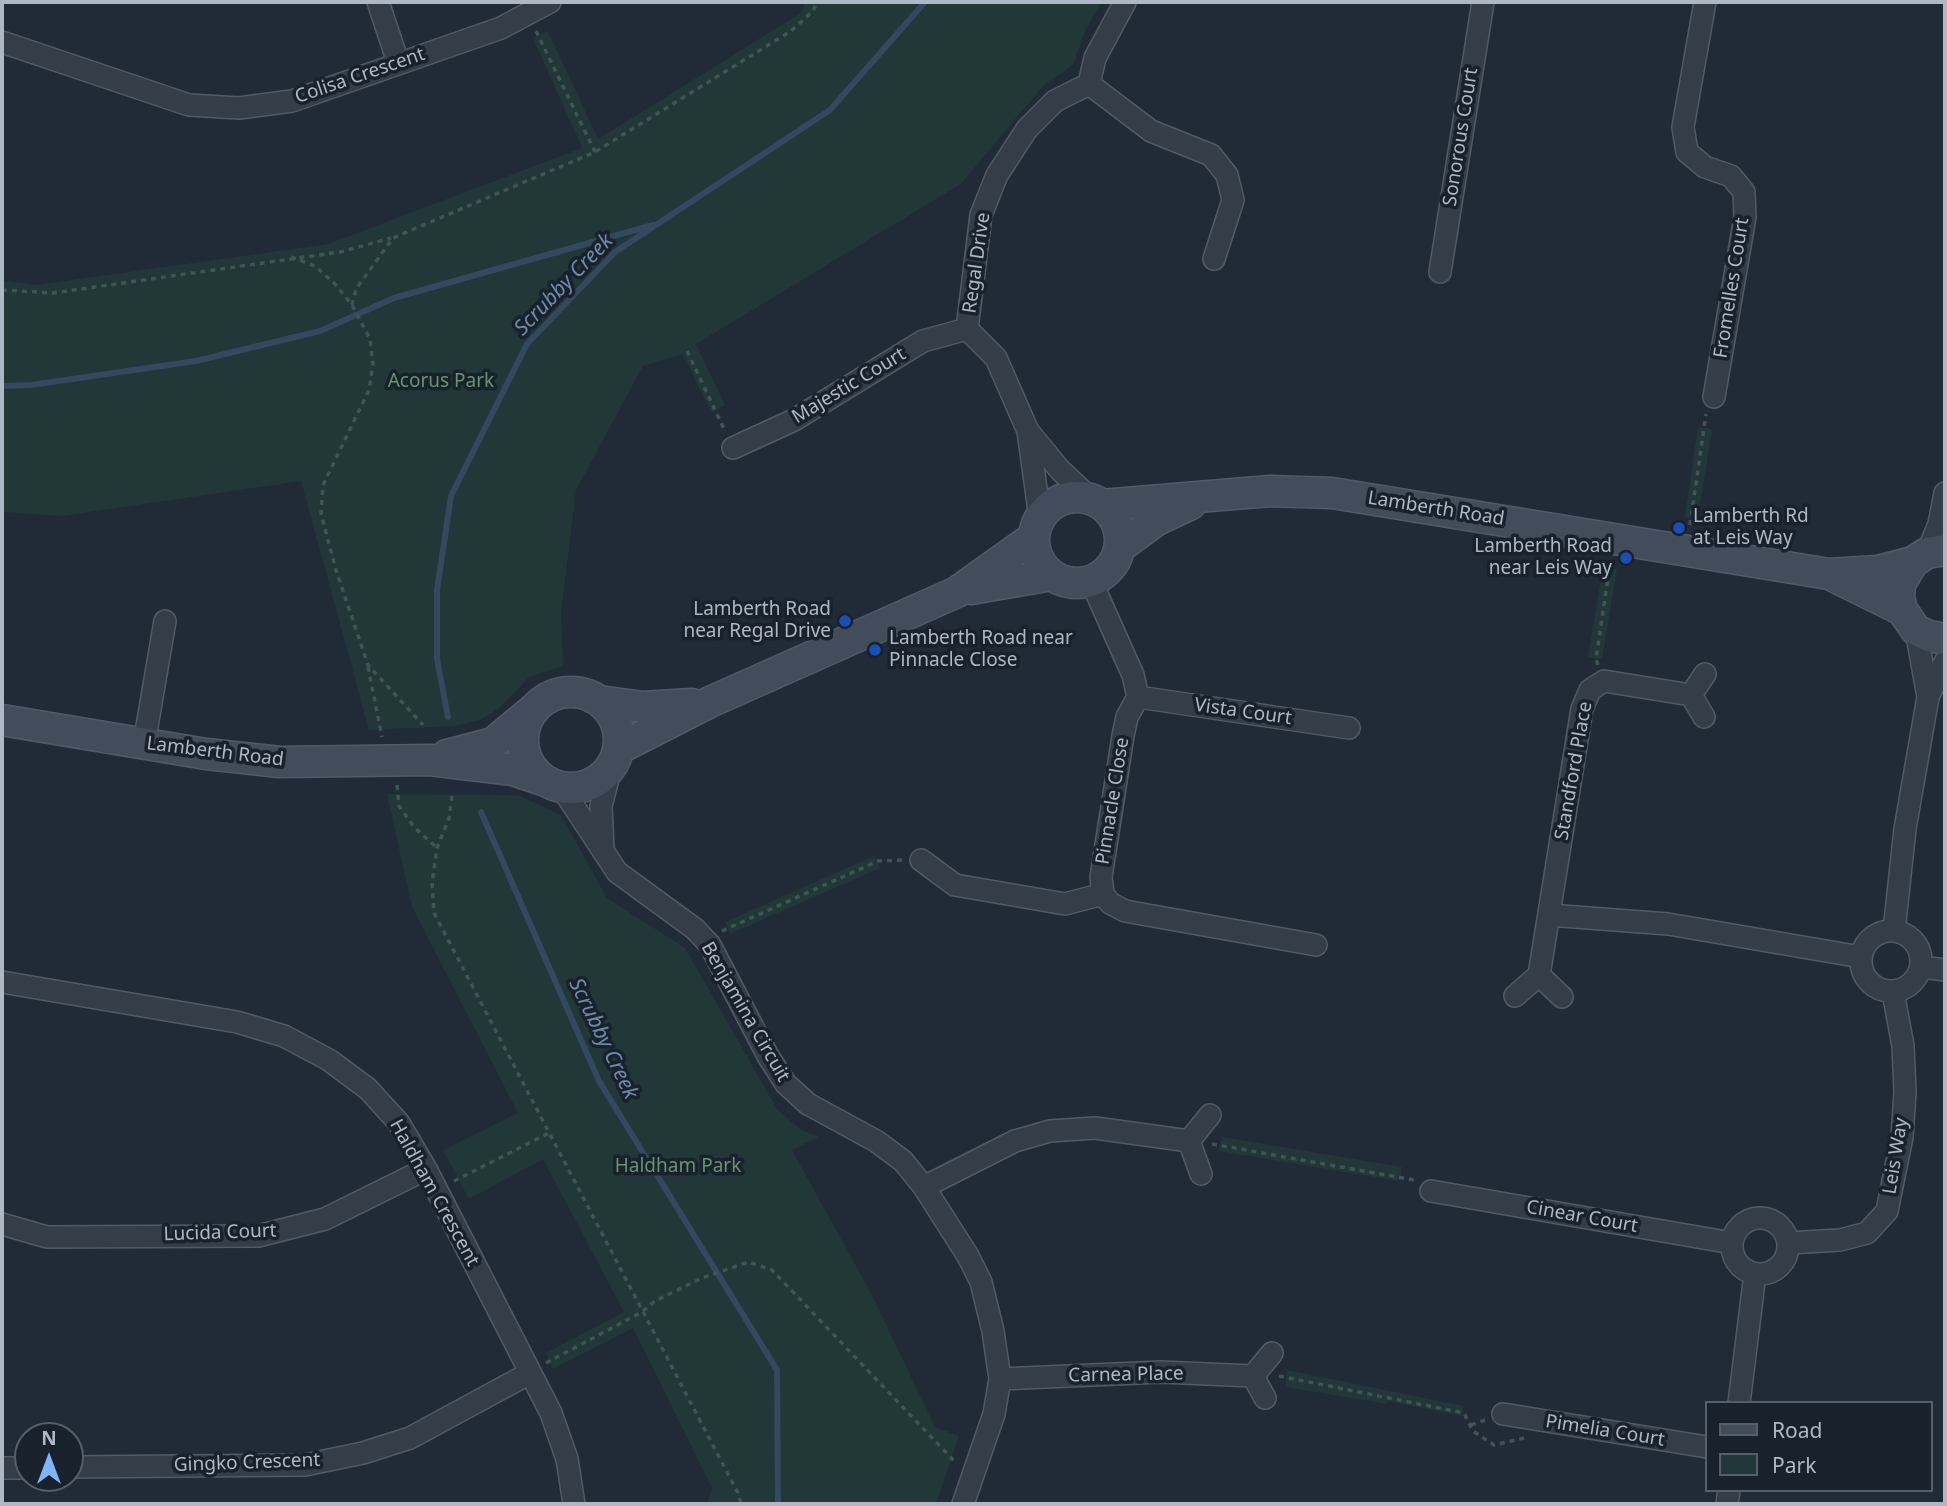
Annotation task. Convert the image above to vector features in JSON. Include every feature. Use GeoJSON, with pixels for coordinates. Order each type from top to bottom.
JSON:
{"type":"FeatureCollection","features":[{"type":"Feature","properties":{"kind":"street"},"geometry":{"type":"LineString","coordinates":[[378,2],[398,62]]}},
{"type":"Feature","properties":{"kind":"street","name":"Colisa Crescent"},"geometry":{"type":"LineString","coordinates":[[2,42],[189,105],[239,108],[292,101],[500,28],[550,2]]}},
{"type":"Feature","properties":{"kind":"street"},"geometry":{"type":"LineString","coordinates":[[1125,2],[1095,58],[1088,84],[1151,131],[1212,155],[1227,175],[1233,201],[1214,259]]}},
{"type":"Feature","properties":{"kind":"street","name":"Sonorous Court"},"geometry":{"type":"LineString","coordinates":[[1440,272],[1483,2]]}},
{"type":"Feature","properties":{"kind":"street","name":"Fromelles Court"},"geometry":{"type":"LineString","coordinates":[[1705,2],[1683,127],[1687,152],[1705,167],[1731,176],[1744,192],[1745,217],[1714,397]]}},
{"type":"Feature","properties":{"kind":"street","name":"Regal Drive"},"geometry":{"type":"LineString","coordinates":[[1088,84],[1055,101],[1027,129],[997,175],[981,215],[967,329],[996,358],[1028,430],[1060,471],[1097,502]]}},
{"type":"Feature","properties":{"kind":"street","name":"Majestic Court"},"geometry":{"type":"LineString","coordinates":[[733,449],[794,420],[923,341],[967,329]]}},
{"type":"Feature","properties":{"kind":"street","name":"Regal Drive"},"geometry":{"type":"LineString","coordinates":[[1028,430],[1037,528]]}},
{"type":"Feature","properties":{"kind":"street","name":"Lamberth Road"},"geometry":{"type":"LineString","coordinates":[[957,592],[1037,528],[1049,507],[1062,500],[1077,497],[1097,502],[1270,491],[1332,493],[1829,574],[1878,572],[1928,555]]}},
{"type":"Feature","properties":{"kind":"street"},"geometry":{"type":"LineString","coordinates":[[1928,697],[1900,584],[1928,555],[1940,524],[1945,493]]}},
{"type":"Feature","properties":{"kind":"street","name":"Lamberth Road"},"geometry":{"type":"LineString","coordinates":[[2,720],[144,744],[280,762],[389,749],[430,760],[513,770],[553,784],[589,785],[615,758],[710,702],[957,592],[1052,575],[1064,581],[1091,581],[1110,568],[1120,547],[1157,520],[1207,496]]}},
{"type":"Feature","properties":{"kind":"street"},"geometry":{"type":"LineString","coordinates":[[1097,502],[1117,523],[1120,547]]}},
{"type":"Feature","properties":{"kind":"street"},"geometry":{"type":"LineString","coordinates":[[1037,528],[1042,564],[1052,575]]}},
{"type":"Feature","properties":{"kind":"street","name":"Lamberth Road"},"geometry":{"type":"LineString","coordinates":[[1829,574],[1909,620],[1929,636],[1945,639]]}},
{"type":"Feature","properties":{"kind":"street"},"geometry":{"type":"LineString","coordinates":[[1091,581],[1133,675],[1138,697]]}},
{"type":"Feature","properties":{"kind":"street"},"geometry":{"type":"LineString","coordinates":[[144,744],[165,621]]}},
{"type":"Feature","properties":{"kind":"street"},"geometry":{"type":"LineString","coordinates":[[1894,931],[1905,829],[1928,697],[1945,662]]}},
{"type":"Feature","properties":{"kind":"street"},"geometry":{"type":"LineString","coordinates":[[1704,717],[1691,695],[1705,674]]}},
{"type":"Feature","properties":{"kind":"street","name":"Standford Place"},"geometry":{"type":"LineString","coordinates":[[1539,975],[1582,709],[1590,690],[1604,681],[1691,695]]}},
{"type":"Feature","properties":{"kind":"street","name":"Lamberth Road"},"geometry":{"type":"LineString","coordinates":[[430,760],[493,743],[535,708],[559,693],[580,693],[599,701],[643,707],[710,702]]}},
{"type":"Feature","properties":{"kind":"street","name":"Vista Court"},"geometry":{"type":"LineString","coordinates":[[1138,697],[1349,728]]}},
{"type":"Feature","properties":{"kind":"street","name":"Pinnacle Close"},"geometry":{"type":"LineString","coordinates":[[1103,894],[1101,877],[1123,736],[1127,717],[1138,697]]}},
{"type":"Feature","properties":{"kind":"street"},"geometry":{"type":"LineString","coordinates":[[599,701],[616,722],[615,758],[601,806],[603,849]]}},
{"type":"Feature","properties":{"kind":"street"},"geometry":{"type":"LineString","coordinates":[[535,708],[523,733],[523,747],[527,760],[553,784]]}},
{"type":"Feature","properties":{"kind":"street","name":"Benjamina Circuit"},"geometry":{"type":"LineString","coordinates":[[553,784],[618,872],[695,929],[710,945],[768,1056],[786,1084],[808,1104],[876,1141],[902,1161],[924,1187],[981,1282],[993,1331],[1000,1379],[994,1414],[963,1504]]}},
{"type":"Feature","properties":{"kind":"street"},"geometry":{"type":"LineString","coordinates":[[921,860],[956,885],[1065,904],[1103,894],[1110,903],[1125,911],[1316,945]]}},
{"type":"Feature","properties":{"kind":"street"},"geometry":{"type":"LineString","coordinates":[[1549,915],[1668,924],[1861,957]]}},
{"type":"Feature","properties":{"kind":"street"},"geometry":{"type":"LineString","coordinates":[[1894,931],[1906,934],[1916,943],[1922,954],[1922,967],[1912,984],[1892,992],[1880,989],[1868,981],[1862,970],[1861,957],[1872,937],[1894,931]]}},
{"type":"Feature","properties":{"kind":"street"},"geometry":{"type":"LineString","coordinates":[[1922,967],[1945,970]]}},
{"type":"Feature","properties":{"kind":"street"},"geometry":{"type":"LineString","coordinates":[[1515,996],[1539,975],[1562,997]]}},
{"type":"Feature","properties":{"kind":"street","name":"Haldham Crescent"},"geometry":{"type":"LineString","coordinates":[[2,982],[237,1022],[284,1036],[329,1060],[368,1089],[399,1123],[426,1169],[551,1413],[567,1459],[573,1504]]}},
{"type":"Feature","properties":{"kind":"street","name":"Leis Way"},"geometry":{"type":"LineString","coordinates":[[1788,1243],[1840,1240],[1867,1233],[1887,1211],[1902,1137],[1905,1092],[1903,1046],[1892,992]]}},
{"type":"Feature","properties":{"kind":"street"},"geometry":{"type":"LineString","coordinates":[[1189,1141],[1210,1115]]}},
{"type":"Feature","properties":{"kind":"street"},"geometry":{"type":"LineString","coordinates":[[924,1187],[1016,1141],[1051,1131],[1095,1128],[1189,1141]]}},
{"type":"Feature","properties":{"kind":"street"},"geometry":{"type":"LineString","coordinates":[[1189,1141],[1201,1174]]}},
{"type":"Feature","properties":{"kind":"street","name":"Lucida Court"},"geometry":{"type":"LineString","coordinates":[[2,1224],[47,1237],[258,1236],[325,1219],[426,1169]]}},
{"type":"Feature","properties":{"kind":"street","name":"Cinear Court"},"geometry":{"type":"LineString","coordinates":[[1431,1191],[1732,1242]]}},
{"type":"Feature","properties":{"kind":"street"},"geometry":{"type":"LineString","coordinates":[[1765,1219],[1781,1227],[1788,1243],[1785,1260],[1779,1267],[1763,1275],[1755,1274],[1735,1259],[1732,1242],[1740,1227],[1747,1221],[1765,1219]]}},
{"type":"Feature","properties":{"kind":"street"},"geometry":{"type":"LineString","coordinates":[[1739,1401],[1755,1274]]}},
{"type":"Feature","properties":{"kind":"street"},"geometry":{"type":"LineString","coordinates":[[1265,1398],[1253,1376],[1272,1353]]}},
{"type":"Feature","properties":{"kind":"street","name":"Carnea Place"},"geometry":{"type":"LineString","coordinates":[[1000,1379],[1161,1372],[1253,1376]]}},
{"type":"Feature","properties":{"kind":"street","name":"Gingko Crescent"},"geometry":{"type":"LineString","coordinates":[[84,1467],[305,1465],[340,1458],[410,1438],[530,1373]]}},
{"type":"Feature","properties":{"kind":"street","name":"Pimelia Court"},"geometry":{"type":"LineString","coordinates":[[1503,1414],[1706,1447]]}},
{"type":"Feature","properties":{"kind":"path"},"geometry":{"type":"LineString","coordinates":[[2,290],[52,292],[340,252],[393,237],[595,152],[791,31],[813,11],[817,2]]}},
{"type":"Feature","properties":{"kind":"path"},"geometry":{"type":"LineString","coordinates":[[529,15],[595,152]]}},
{"type":"Feature","properties":{"kind":"path"},"geometry":{"type":"LineString","coordinates":[[352,305],[355,289],[393,237]]}},
{"type":"Feature","properties":{"kind":"path"},"geometry":{"type":"LineString","coordinates":[[291,257],[315,266],[335,284],[352,305],[365,328],[373,364],[369,390],[323,485],[321,514],[336,570],[368,665],[389,749],[399,806],[414,827],[438,848]]}},
{"type":"Feature","properties":{"kind":"path"},"geometry":{"type":"LineString","coordinates":[[687,351],[733,449]]}},
{"type":"Feature","properties":{"kind":"path"},"geometry":{"type":"LineString","coordinates":[[1690,525],[1706,415],[1714,397]]}},
{"type":"Feature","properties":{"kind":"path"},"geometry":{"type":"LineString","coordinates":[[1604,681],[1595,659],[1609,571],[1605,570],[1606,564],[1615,563],[1619,538]]}},
{"type":"Feature","properties":{"kind":"path"},"geometry":{"type":"LineString","coordinates":[[368,665],[423,725]]}},
{"type":"Feature","properties":{"kind":"path"},"geometry":{"type":"LineString","coordinates":[[452,796],[432,883],[434,913],[738,1493],[741,1504]]}},
{"type":"Feature","properties":{"kind":"path"},"geometry":{"type":"LineString","coordinates":[[725,937],[722,930],[877,861],[921,860]]}},
{"type":"Feature","properties":{"kind":"path"},"geometry":{"type":"LineString","coordinates":[[436,1189],[549,1133]]}},
{"type":"Feature","properties":{"kind":"path"},"geometry":{"type":"LineString","coordinates":[[1189,1141],[1408,1177],[1431,1191]]}},
{"type":"Feature","properties":{"kind":"path"},"geometry":{"type":"LineString","coordinates":[[519,1351],[536,1343],[545,1363],[642,1312],[655,1301],[702,1278],[748,1262],[772,1270],[944,1453],[972,1478]]}},
{"type":"Feature","properties":{"kind":"path"},"geometry":{"type":"LineString","coordinates":[[1253,1376],[1280,1376],[1464,1413],[1473,1431],[1494,1446],[1533,1436]]}},
{"type":"Feature","properties":{"kind":"green space","name":"Acorus Park"},"geometry":{"type":"Polygon","coordinates":[[[805,2],[1102,2],[1085,31],[1073,65],[1043,86],[961,184],[696,344],[725,405],[711,412],[683,354],[643,366],[576,490],[561,613],[563,666],[529,677],[501,707],[480,720],[454,726],[369,730],[301,481],[62,516],[2,512],[2,280],[36,285],[328,244],[582,148],[533,38],[548,31],[598,139],[801,13],[805,2]]]}},
{"type":"Feature","properties":{"kind":"green space"},"geometry":{"type":"Polygon","coordinates":[[[1698,427],[1712,429],[1698,519],[1685,517],[1698,427]]]}},
{"type":"Feature","properties":{"kind":"green space"},"geometry":{"type":"Polygon","coordinates":[[[1603,567],[1617,569],[1602,659],[1588,657],[1603,567]]]}},
{"type":"Feature","properties":{"kind":"green space","name":"Haldham Park"},"geometry":{"type":"Polygon","coordinates":[[[387,794],[518,795],[561,815],[607,898],[685,948],[777,1109],[801,1130],[819,1137],[792,1150],[872,1295],[935,1427],[959,1436],[936,1504],[707,1504],[712,1488],[633,1328],[553,1369],[546,1353],[624,1312],[543,1159],[469,1199],[443,1150],[518,1113],[412,907],[387,794]]]}},
{"type":"Feature","properties":{"kind":"green space"},"geometry":{"type":"Polygon","coordinates":[[[874,856],[880,868],[730,934],[725,922],[874,856]]]}},
{"type":"Feature","properties":{"kind":"green space"},"geometry":{"type":"Polygon","coordinates":[[[1222,1137],[1402,1167],[1399,1181],[1219,1151],[1222,1137]]]}},
{"type":"Feature","properties":{"kind":"green space"},"geometry":{"type":"Polygon","coordinates":[[[1287,1370],[1464,1406],[1462,1416],[1388,1401],[1387,1404],[1285,1387],[1287,1370]]]}},
{"type":"Feature","properties":{"kind":"waterway","name":"Scrubby Creek"},"geometry":{"type":"LineString","coordinates":[[448,717],[437,659],[437,590],[451,496],[527,344],[615,252],[830,110],[925,2]]}},
{"type":"Feature","properties":{"kind":"waterway"},"geometry":{"type":"LineString","coordinates":[[2,386],[31,385],[196,361],[320,331],[394,298],[653,225]]}},
{"type":"Feature","properties":{"kind":"waterway","name":"Scrubby Creek"},"geometry":{"type":"LineString","coordinates":[[481,812],[599,1081],[777,1370],[778,1504]]}},
{"type":"Feature","properties":{"kind":"place","name":"Lamberth Rd at Leis Way"},"geometry":{"type":"Point","coordinates":[1679,528]}},
{"type":"Feature","properties":{"kind":"place","name":"Lamberth Road near Leis Way"},"geometry":{"type":"Point","coordinates":[1626,558]}},
{"type":"Feature","properties":{"kind":"place","name":"Lamberth Road near Regal Drive"},"geometry":{"type":"Point","coordinates":[845,621]}},
{"type":"Feature","properties":{"kind":"place","name":"Lamberth Road near Pinnacle Close"},"geometry":{"type":"Point","coordinates":[875,650]}}]}
